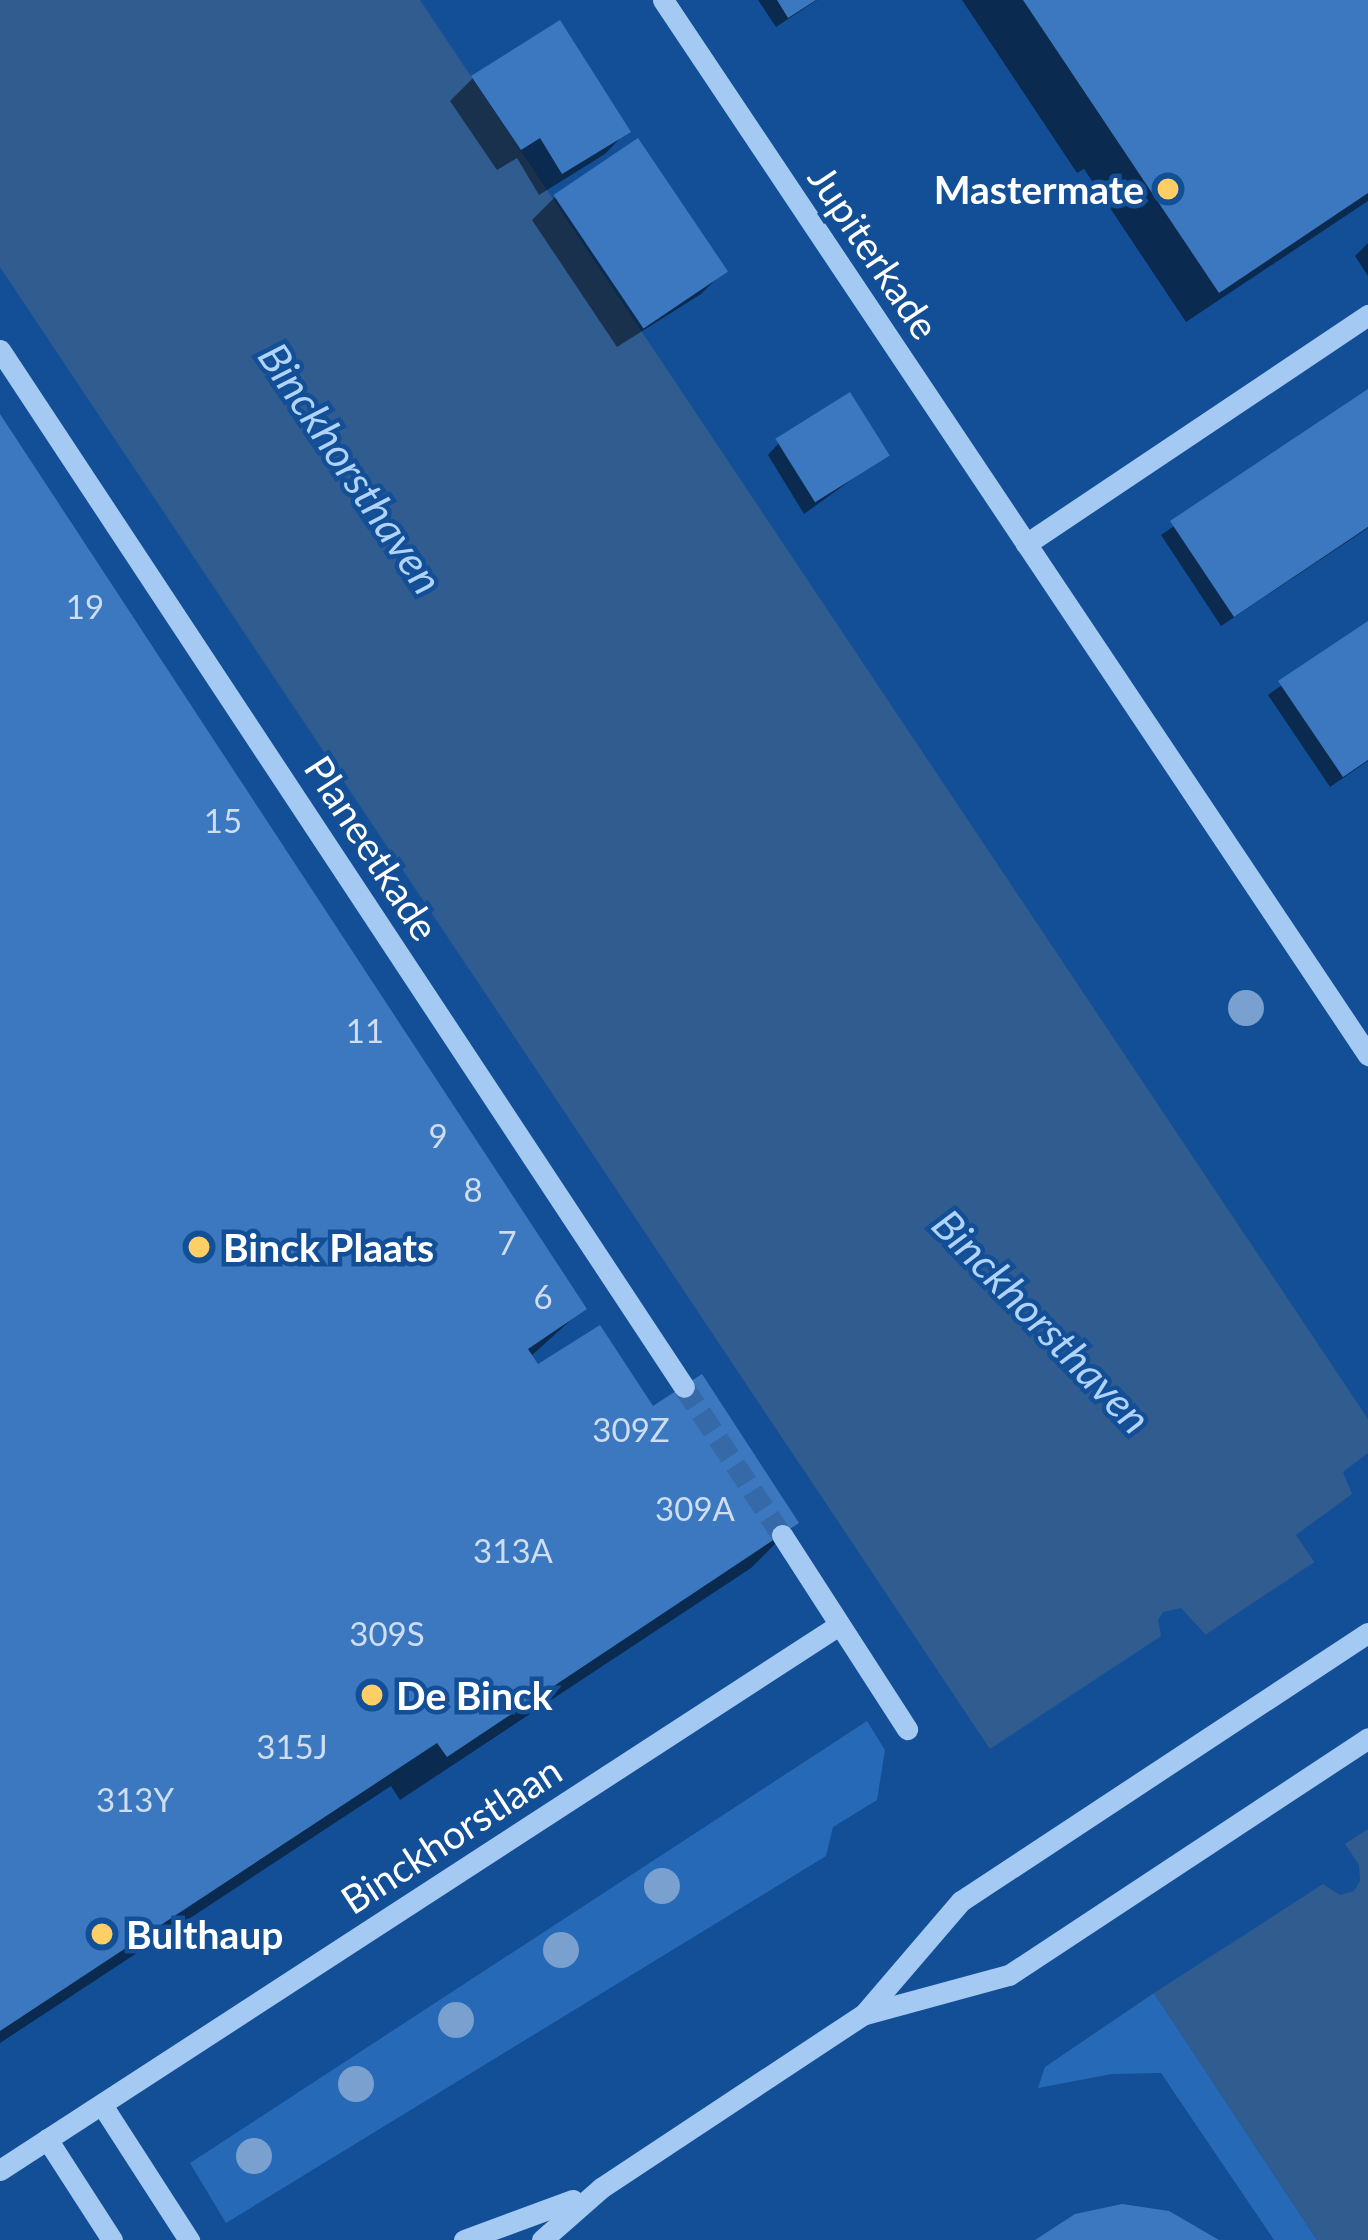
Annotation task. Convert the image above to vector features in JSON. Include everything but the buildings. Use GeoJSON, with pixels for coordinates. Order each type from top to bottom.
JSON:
{"type":"FeatureCollection","features":[{"type":"Feature","properties":{"kind":"street","name":"Jupiterkade"},"geometry":{"type":"LineString","coordinates":[[663,0],[1368,1055]]}},
{"type":"Feature","properties":{"kind":"street"},"geometry":{"type":"LineString","coordinates":[[1026,544],[1368,315]]}},
{"type":"Feature","properties":{"kind":"street","name":"Planeetkade"},"geometry":{"type":"LineString","coordinates":[[0,350],[684,1387]]}},
{"type":"Feature","properties":{"kind":"street"},"geometry":{"type":"LineString","coordinates":[[782,1535],[907,1729]]}},
{"type":"Feature","properties":{"kind":"street","name":"Binckhorstlaan"},"geometry":{"type":"LineString","coordinates":[[0,2170],[839,1625]]}},
{"type":"Feature","properties":{"kind":"street"},"geometry":{"type":"LineString","coordinates":[[542,2240],[601,2188],[864,2014],[961,1901],[1366,1635]]}},
{"type":"Feature","properties":{"kind":"street"},"geometry":{"type":"LineString","coordinates":[[864,2014],[1009,1975],[1368,1738]]}},
{"type":"Feature","properties":{"kind":"street"},"geometry":{"type":"LineString","coordinates":[[102,2104],[189,2240]]}},
{"type":"Feature","properties":{"kind":"street"},"geometry":{"type":"LineString","coordinates":[[47,2139],[112,2240]]}},
{"type":"Feature","properties":{"kind":"street"},"geometry":{"type":"LineString","coordinates":[[464,2240],[601,2188]]}},
{"type":"Feature","properties":{"kind":"shaded area"},"geometry":{"type":"Polygon","coordinates":[[[867,1721],[885,1750],[877,1800],[833,1827],[826,1856],[226,2223],[190,2163],[867,1721]]]}},
{"type":"Feature","properties":{"kind":"shaded area"},"geometry":{"type":"Polygon","coordinates":[[[1154,1993],[1317,2240],[1274,2240],[1161,2073],[1112,2074],[1038,2088],[1045,2067],[1154,1993]]]}},
{"type":"Feature","properties":{"kind":"water","name":"Binckhorsthaven"},"geometry":{"type":"Polygon","coordinates":[[[0,0],[420,0],[1368,1419],[1368,1453],[1343,1472],[1352,1494],[1296,1535],[1368,1641],[1368,2240],[1317,2240],[1154,1993],[1323,1884],[1340,1895],[1354,1891],[1360,1881],[1359,1865],[1205,1634],[1181,1608],[1163,1612],[1158,1620],[1161,1636],[990,1749],[0,267],[0,0]]]}},
{"type":"Feature","properties":{"kind":"pier"},"geometry":{"type":"Polygon","coordinates":[[[1316,1561],[1368,1641],[1368,1829],[1343,1845],[1205,1635],[1316,1561]]]}},
{"type":"Feature","properties":{"kind":"tunnel"},"geometry":{"type":"LineString","coordinates":[[684,1387],[782,1535]]}},
{"type":"Feature","properties":{"kind":"place","name":"Mastermate"},"geometry":{"type":"Point","coordinates":[1168,189]}},
{"type":"Feature","properties":{"kind":"place","name":"Binck Plaats"},"geometry":{"type":"Point","coordinates":[199,1247]}},
{"type":"Feature","properties":{"kind":"place","name":"De Binck"},"geometry":{"type":"Point","coordinates":[372,1695]}},
{"type":"Feature","properties":{"kind":"place","name":"Bulthaup"},"geometry":{"type":"Point","coordinates":[102,1934]}}]}
